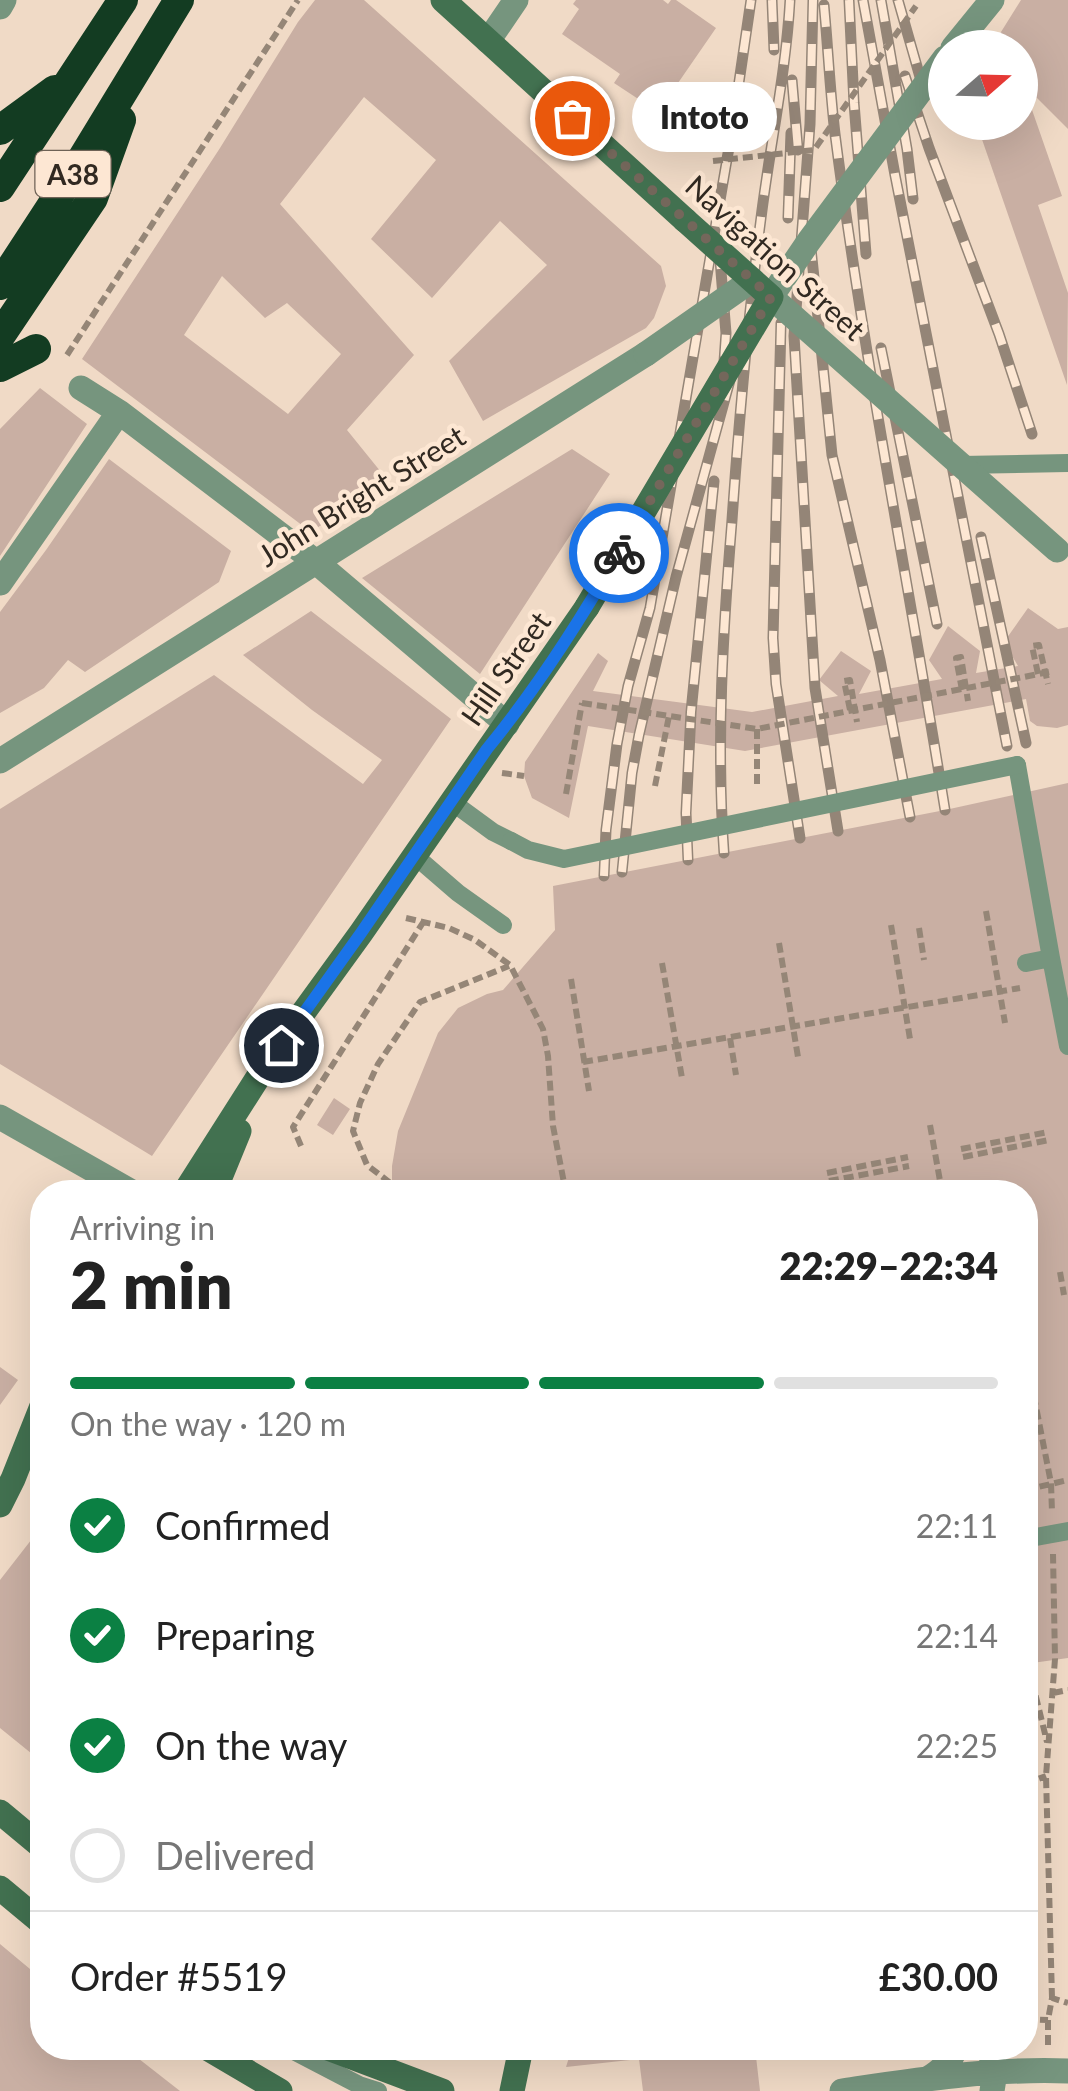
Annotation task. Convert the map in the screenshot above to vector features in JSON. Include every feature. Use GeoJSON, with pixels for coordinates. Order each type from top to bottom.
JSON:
{"type":"FeatureCollection","features":[{"type":"Feature","properties":{"kind":"highway","name":"A38"},"geometry":{"type":"LineString","coordinates":[[0,186],[123,0]]}},
{"type":"Feature","properties":{"kind":"highway","name":"A38"},"geometry":{"type":"LineString","coordinates":[[0,285],[179,0]]}},
{"type":"Feature","properties":{"kind":"highway"},"geometry":{"type":"LineString","coordinates":[[0,336],[92,198],[142,60]]}},
{"type":"Feature","properties":{"kind":"highway"},"geometry":{"type":"LineString","coordinates":[[0,130],[74,77]]}},
{"type":"Feature","properties":{"kind":"highway"},"geometry":{"type":"LineString","coordinates":[[0,367],[36,349]]}},
{"type":"Feature","properties":{"kind":"street"},"geometry":{"type":"LineString","coordinates":[[0,7],[4,0]]}},
{"type":"Feature","properties":{"kind":"street","name":"Navigation Street"},"geometry":{"type":"LineString","coordinates":[[443,0],[961,466],[1064,551]]}},
{"type":"Feature","properties":{"kind":"street"},"geometry":{"type":"LineString","coordinates":[[488,41],[516,0]]}},
{"type":"Feature","properties":{"kind":"street"},"geometry":{"type":"LineString","coordinates":[[968,30],[992,0]]}},
{"type":"Feature","properties":{"kind":"street","name":"Hill Street"},"geometry":{"type":"LineString","coordinates":[[193,1180],[271,1057],[588,607],[762,288],[809,241],[928,81]]}},
{"type":"Feature","properties":{"kind":"street","name":"John Bright Street"},"geometry":{"type":"LineString","coordinates":[[0,760],[646,354],[762,288]]}},
{"type":"Feature","properties":{"kind":"street"},"geometry":{"type":"LineString","coordinates":[[82,388],[120,412],[316,562],[507,724]]}},
{"type":"Feature","properties":{"kind":"street"},"geometry":{"type":"LineString","coordinates":[[0,583],[120,412]]}},
{"type":"Feature","properties":{"kind":"street","name":"Hill Street"},"geometry":{"type":"LineString","coordinates":[[217,1180],[271,1057]]}},
{"type":"Feature","properties":{"kind":"street"},"geometry":{"type":"LineString","coordinates":[[0,1118],[111,1180]]}},
{"type":"Feature","properties":{"kind":"street"},"geometry":{"type":"LineString","coordinates":[[0,1505],[30,1437]]}},
{"type":"Feature","properties":{"kind":"street"},"geometry":{"type":"LineString","coordinates":[[0,1812],[30,1837]]}},
{"type":"Feature","properties":{"kind":"street"},"geometry":{"type":"LineString","coordinates":[[0,1888],[30,1914]]}},
{"type":"Feature","properties":{"kind":"street"},"geometry":{"type":"LineString","coordinates":[[227,2060],[280,2091]]}},
{"type":"Feature","properties":{"kind":"street"},"geometry":{"type":"LineString","coordinates":[[360,2060],[442,2091]]}},
{"type":"Feature","properties":{"kind":"street"},"geometry":{"type":"LineString","coordinates":[[512,2091],[518,2060]]}},
{"type":"Feature","properties":{"kind":"street"},"geometry":{"type":"LineString","coordinates":[[929,2078],[950,2060]]}},
{"type":"Feature","properties":{"kind":"street"},"geometry":{"type":"LineString","coordinates":[[842,2091],[992,2070],[1068,2071]]}},
{"type":"Feature","properties":{"kind":"lane"},"geometry":{"type":"LineString","coordinates":[[961,466],[1068,462]]}},
{"type":"Feature","properties":{"kind":"lane"},"geometry":{"type":"LineString","coordinates":[[452,802],[510,841],[564,860],[1017,765],[1068,1046]]}},
{"type":"Feature","properties":{"kind":"lane"},"geometry":{"type":"LineString","coordinates":[[414,855],[502,925]]}},
{"type":"Feature","properties":{"kind":"lane"},"geometry":{"type":"LineString","coordinates":[[1026,962],[1051,958]]}},
{"type":"Feature","properties":{"kind":"lane"},"geometry":{"type":"LineString","coordinates":[[312,2060],[378,2091]]}},
{"type":"Feature","properties":{"kind":"path"},"geometry":{"type":"LineString","coordinates":[[82,388],[91,376],[67,354],[298,0]]}},
{"type":"Feature","properties":{"kind":"path"},"geometry":{"type":"LineString","coordinates":[[712,161],[814,150],[916,6]]}},
{"type":"Feature","properties":{"kind":"path"},"geometry":{"type":"LineString","coordinates":[[1038,674],[1032,646],[1039,644],[1048,684]]}},
{"type":"Feature","properties":{"kind":"path"},"geometry":{"type":"LineString","coordinates":[[962,690],[956,658],[961,657],[968,701]]}},
{"type":"Feature","properties":{"kind":"path"},"geometry":{"type":"LineString","coordinates":[[566,794],[582,703],[757,729],[1049,672]]}},
{"type":"Feature","properties":{"kind":"path"},"geometry":{"type":"LineString","coordinates":[[850,710],[844,681],[850,680],[858,722]]}},
{"type":"Feature","properties":{"kind":"path"},"geometry":{"type":"LineString","coordinates":[[656,786],[669,716]]}},
{"type":"Feature","properties":{"kind":"path"},"geometry":{"type":"LineString","coordinates":[[757,729],[757,784]]}},
{"type":"Feature","properties":{"kind":"path"},"geometry":{"type":"LineString","coordinates":[[986,911],[1005,1024]]}},
{"type":"Feature","properties":{"kind":"path"},"geometry":{"type":"LineString","coordinates":[[301,1146],[293,1128],[424,921],[474,940],[510,966],[543,1029],[553,1126],[563,1180]]}},
{"type":"Feature","properties":{"kind":"path"},"geometry":{"type":"LineString","coordinates":[[891,925],[910,1040]]}},
{"type":"Feature","properties":{"kind":"path"},"geometry":{"type":"LineString","coordinates":[[919,928],[924,960]]}},
{"type":"Feature","properties":{"kind":"path"},"geometry":{"type":"LineString","coordinates":[[778,943],[798,1057]]}},
{"type":"Feature","properties":{"kind":"path"},"geometry":{"type":"LineString","coordinates":[[662,962],[682,1078]]}},
{"type":"Feature","properties":{"kind":"path"},"geometry":{"type":"LineString","coordinates":[[386,1180],[367,1165],[353,1131],[360,1103],[378,1064],[420,1002],[510,966]]}},
{"type":"Feature","properties":{"kind":"path"},"geometry":{"type":"LineString","coordinates":[[571,979],[588,1092]]}},
{"type":"Feature","properties":{"kind":"path"},"geometry":{"type":"LineString","coordinates":[[583,1062],[1034,986]]}},
{"type":"Feature","properties":{"kind":"path"},"geometry":{"type":"LineString","coordinates":[[730,1038],[736,1075]]}},
{"type":"Feature","properties":{"kind":"path"},"geometry":{"type":"LineString","coordinates":[[930,1125],[940,1180]]}},
{"type":"Feature","properties":{"kind":"path"},"geometry":{"type":"LineString","coordinates":[[962,1153],[1048,1136]]}},
{"type":"Feature","properties":{"kind":"path"},"geometry":{"type":"LineString","coordinates":[[828,1177],[908,1161]]}},
{"type":"Feature","properties":{"kind":"path"},"geometry":{"type":"LineString","coordinates":[[1060,1272],[1064,1295]]}},
{"type":"Feature","properties":{"kind":"path"},"geometry":{"type":"LineString","coordinates":[[1038,1418],[1058,1532],[1055,1658],[1046,1776],[1052,1998],[1048,2048]]}},
{"type":"Feature","properties":{"kind":"path"},"geometry":{"type":"LineString","coordinates":[[1038,1487],[1068,1480]]}},
{"type":"Feature","properties":{"kind":"path"},"geometry":{"type":"LineString","coordinates":[[1053,1693],[1068,1690]]}},
{"type":"Feature","properties":{"kind":"path"},"geometry":{"type":"LineString","coordinates":[[1038,1706],[1048,1748]]}},
{"type":"Feature","properties":{"kind":"path"},"geometry":{"type":"LineString","coordinates":[[1038,1779],[1046,1776]]}},
{"type":"Feature","properties":{"kind":"path"},"geometry":{"type":"LineString","coordinates":[[1052,1998],[1068,2004]]}},
{"type":"Feature","properties":{"kind":"path"},"geometry":{"type":"LineString","coordinates":[[1038,2020],[1048,2020]]}},
{"type":"Feature","properties":{"kind":"building"},"geometry":{"type":"Polygon","coordinates":[[[315,0],[364,0],[661,266],[666,286],[646,328],[483,421],[449,361],[547,265],[500,221],[432,298],[371,239],[436,160],[364,97],[280,204],[414,355],[347,430],[385,477],[311,532],[82,359],[315,0]],[[222,276],[184,335],[288,414],[341,354],[287,303],[265,318],[222,276]]]}},
{"type":"Feature","properties":{"kind":"building"},"geometry":{"type":"Polygon","coordinates":[[[576,0],[663,0],[668,4],[676,0],[716,28],[658,112],[614,83],[620,74],[562,34],[579,9],[573,4],[576,0]]]}},
{"type":"Feature","properties":{"kind":"building"},"geometry":{"type":"Polygon","coordinates":[[[1021,0],[1068,0],[1068,129],[1038,99],[1038,30],[1002,30],[1021,0]]]}},
{"type":"Feature","properties":{"kind":"building"},"geometry":{"type":"Polygon","coordinates":[[[1038,127],[1062,196],[1038,205],[1068,293],[1067,385],[982,140],[1038,140],[1038,127]]]}},
{"type":"Feature","properties":{"kind":"building"},"geometry":{"type":"Polygon","coordinates":[[[40,388],[87,424],[0,556],[0,429],[40,388]]]}},
{"type":"Feature","properties":{"kind":"building"},"geometry":{"type":"Polygon","coordinates":[[[572,449],[610,474],[480,674],[362,578],[572,449]]]}},
{"type":"Feature","properties":{"kind":"building"},"geometry":{"type":"Polygon","coordinates":[[[109,459],[231,551],[219,582],[85,672],[68,660],[44,688],[0,713],[0,612],[109,459]]]}},
{"type":"Feature","properties":{"kind":"building"},"geometry":{"type":"Polygon","coordinates":[[[1028,608],[1058,629],[1068,627],[1068,725],[1037,726],[1030,721],[1026,699],[745,751],[588,726],[569,818],[532,798],[524,776],[525,762],[598,653],[608,661],[593,691],[752,712],[838,696],[819,680],[841,651],[871,671],[859,694],[942,679],[929,660],[948,626],[980,651],[976,673],[1018,666],[1004,642],[1028,608]]]}},
{"type":"Feature","properties":{"kind":"building"},"geometry":{"type":"Polygon","coordinates":[[[311,611],[451,719],[152,1156],[0,1064],[0,809],[214,675],[363,784],[382,760],[243,655],[311,611]]]}},
{"type":"Feature","properties":{"kind":"building"},"geometry":{"type":"Polygon","coordinates":[[[1068,783],[1068,1658],[1038,1662],[1038,1180],[392,1180],[398,1131],[438,1033],[458,1008],[503,990],[555,930],[553,886],[1068,783]]]}},
{"type":"Feature","properties":{"kind":"building"},"geometry":{"type":"Polygon","coordinates":[[[334,1098],[350,1109],[333,1135],[317,1125],[334,1098]]]}},
{"type":"Feature","properties":{"kind":"building"},"geometry":{"type":"Polygon","coordinates":[[[0,1367],[18,1380],[0,1405],[0,1367]]]}},
{"type":"Feature","properties":{"kind":"building"},"geometry":{"type":"Polygon","coordinates":[[[30,1541],[30,1752],[0,1728],[0,1580],[30,1541]]]}},
{"type":"Feature","properties":{"kind":"building"},"geometry":{"type":"Polygon","coordinates":[[[0,1944],[30,1969],[30,2060],[140,2060],[180,2091],[0,2091],[0,1944]]]}},
{"type":"Feature","properties":{"kind":"building"},"geometry":{"type":"Polygon","coordinates":[[[568,2060],[630,2060],[566,2067],[568,2060]]]}},
{"type":"Feature","properties":{"kind":"building"},"geometry":{"type":"Polygon","coordinates":[[[639,2060],[756,2060],[760,2091],[643,2091],[639,2060]]]}},
{"type":"Feature","properties":{"kind":"railway"},"geometry":{"type":"LineString","coordinates":[[604,876],[617,744],[650,608],[751,0]]}},
{"type":"Feature","properties":{"kind":"railway"},"geometry":{"type":"LineString","coordinates":[[772,0],[774,50]]}},
{"type":"Feature","properties":{"kind":"railway"},"geometry":{"type":"LineString","coordinates":[[724,853],[722,686],[735,482],[752,293],[790,0]]}},
{"type":"Feature","properties":{"kind":"railway"},"geometry":{"type":"LineString","coordinates":[[813,0],[810,124],[794,336],[815,688],[838,831]]}},
{"type":"Feature","properties":{"kind":"railway"},"geometry":{"type":"LineString","coordinates":[[849,0],[866,254]]}},
{"type":"Feature","properties":{"kind":"railway"},"geometry":{"type":"LineString","coordinates":[[863,0],[1007,746]]}},
{"type":"Feature","properties":{"kind":"railway"},"geometry":{"type":"LineString","coordinates":[[881,0],[913,199]]}},
{"type":"Feature","properties":{"kind":"railway"},"geometry":{"type":"LineString","coordinates":[[898,0],[924,91]]}},
{"type":"Feature","properties":{"kind":"railway"},"geometry":{"type":"LineString","coordinates":[[824,5],[833,118],[847,219],[945,810]]}},
{"type":"Feature","properties":{"kind":"railway"},"geometry":{"type":"LineString","coordinates":[[905,76],[1032,434]]}},
{"type":"Feature","properties":{"kind":"railway"},"geometry":{"type":"LineString","coordinates":[[792,80],[798,150]]}},
{"type":"Feature","properties":{"kind":"railway"},"geometry":{"type":"LineString","coordinates":[[788,218],[791,133]]}},
{"type":"Feature","properties":{"kind":"railway"},"geometry":{"type":"LineString","coordinates":[[810,239],[832,455],[880,660],[910,817]]}},
{"type":"Feature","properties":{"kind":"railway"},"geometry":{"type":"LineString","coordinates":[[719,247],[726,333],[723,376]]}},
{"type":"Feature","properties":{"kind":"railway"},"geometry":{"type":"LineString","coordinates":[[781,323],[773,638],[776,684],[800,838]]}},
{"type":"Feature","properties":{"kind":"railway"},"geometry":{"type":"LineString","coordinates":[[881,348],[937,624]]}},
{"type":"Feature","properties":{"kind":"railway"},"geometry":{"type":"LineString","coordinates":[[622,872],[639,735],[676,577],[735,362]]}},
{"type":"Feature","properties":{"kind":"railway"},"geometry":{"type":"LineString","coordinates":[[688,860],[691,712],[714,481]]}},
{"type":"Feature","properties":{"kind":"railway"},"geometry":{"type":"LineString","coordinates":[[981,537],[1026,743]]}},
{"type":"Feature","properties":{"kind":"way so far"},"geometry":{"type":"LineString","coordinates":[[572,118],[771,297],[619,553]]}},
{"type":"Feature","properties":{"kind":"place","name":"Intoto"},"geometry":{"type":"Point","coordinates":[572,118]}},
{"type":"Feature","properties":{"kind":"route"},"geometry":{"type":"LineString","coordinates":[[281,1045],[588,607],[619,553]]}}]}
